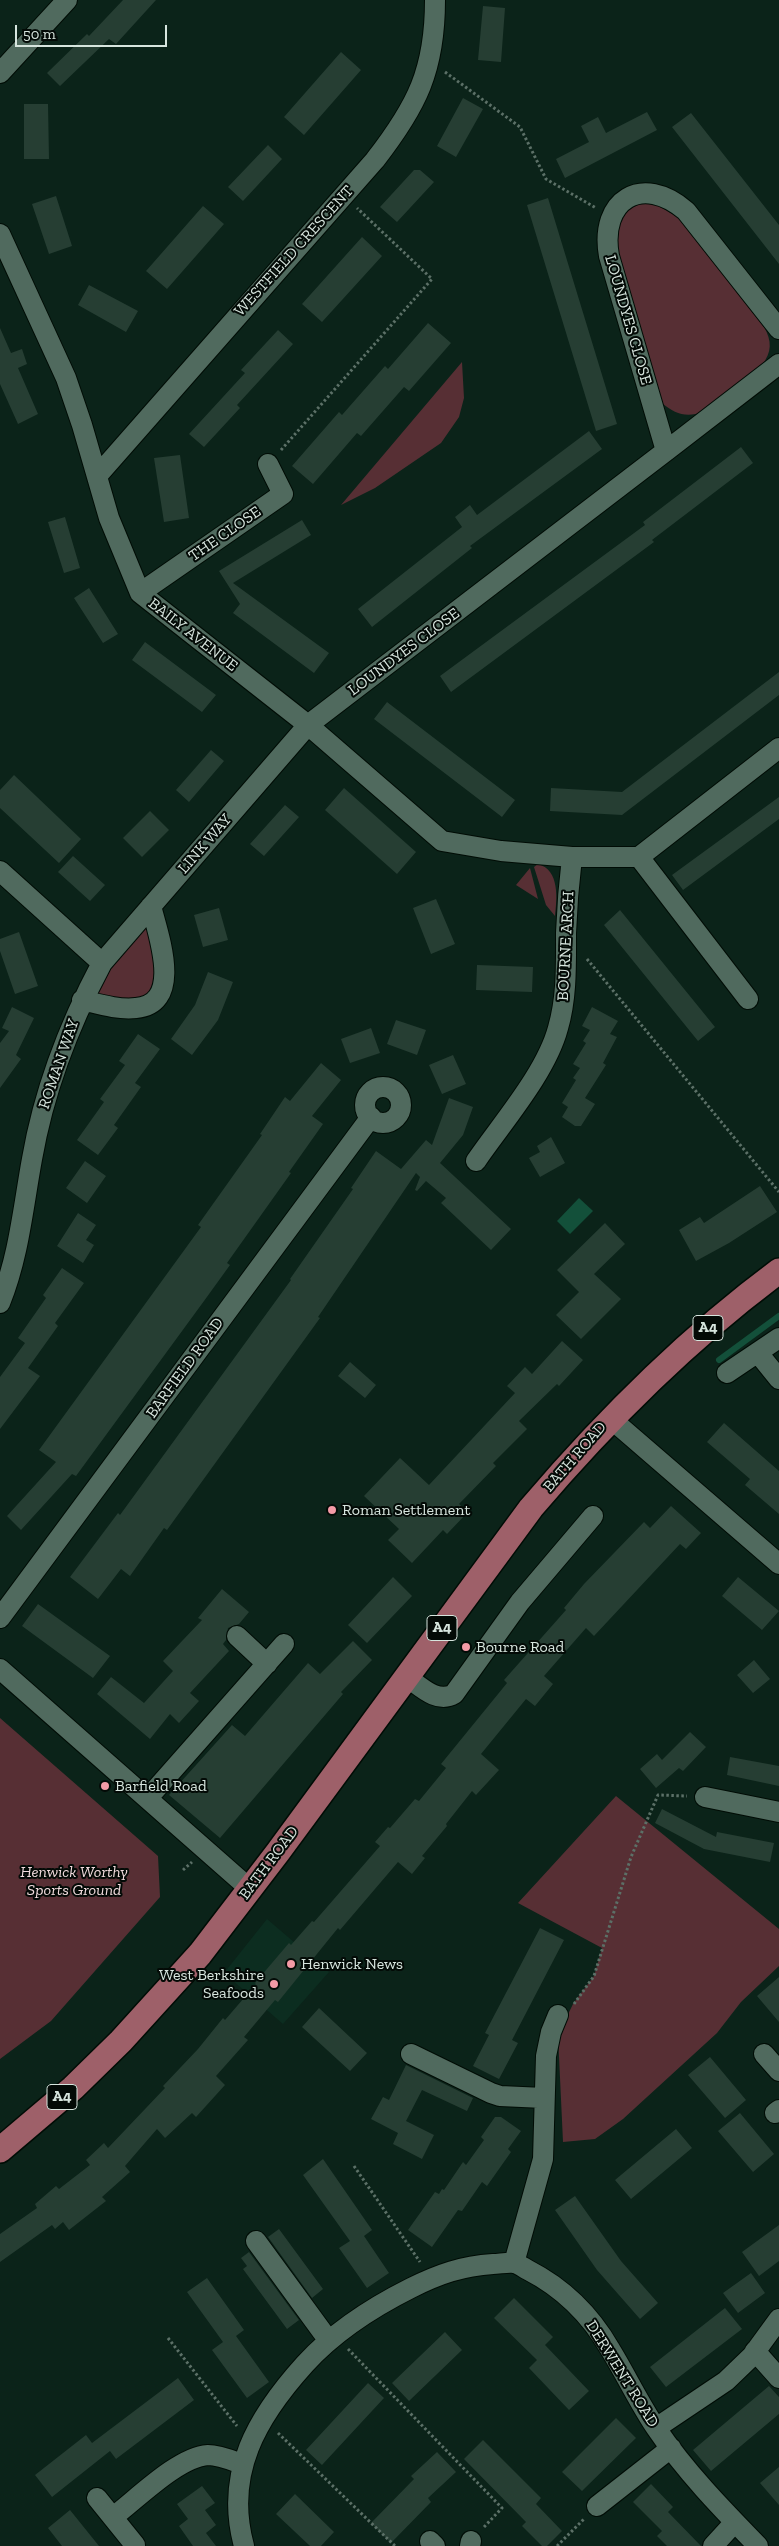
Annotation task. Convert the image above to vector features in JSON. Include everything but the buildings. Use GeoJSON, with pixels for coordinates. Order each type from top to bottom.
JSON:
{"type":"FeatureCollection","features":[{"type":"Feature","properties":{"kind":"main road","name":"BATH ROAD"},"geometry":{"type":"LineString","coordinates":[[0,2150],[73,2088],[121,2041],[200,1954],[532,1508],[610,1418],[699,1335],[779,1271]]}},
{"type":"Feature","properties":{"kind":"street"},"geometry":{"type":"LineString","coordinates":[[0,74],[67,0]]}},
{"type":"Feature","properties":{"kind":"street","name":"WESTFIELD CRESCENT"},"geometry":{"type":"LineString","coordinates":[[98,475],[343,196],[403,124],[417,99],[428,60],[434,29],[435,0]]}},
{"type":"Feature","properties":{"kind":"street"},"geometry":{"type":"LineString","coordinates":[[611,217],[620,203],[639,194],[655,195],[677,203],[686,211],[779,329]]}},
{"type":"Feature","properties":{"kind":"street","name":"LOUNDYES CLOSE"},"geometry":{"type":"LineString","coordinates":[[611,217],[606,238],[609,256],[666,451]]}},
{"type":"Feature","properties":{"kind":"street","name":"BAILY AVENUE"},"geometry":{"type":"LineString","coordinates":[[0,234],[66,378],[98,475],[109,518],[140,593],[308,725],[442,841],[501,851],[572,857]]}},
{"type":"Feature","properties":{"kind":"street","name":"LOUNDYES CLOSE"},"geometry":{"type":"LineString","coordinates":[[308,725],[779,364]]}},
{"type":"Feature","properties":{"kind":"street","name":"THE CLOSE"},"geometry":{"type":"LineString","coordinates":[[140,593],[283,494],[268,464]]}},
{"type":"Feature","properties":{"kind":"street","name":"LINK WAY"},"geometry":{"type":"LineString","coordinates":[[102,963],[308,725]]}},
{"type":"Feature","properties":{"kind":"street"},"geometry":{"type":"LineString","coordinates":[[572,857],[639,857],[779,748]]}},
{"type":"Feature","properties":{"kind":"street","name":"BOURNE ARCH"},"geometry":{"type":"LineString","coordinates":[[476,1161],[539,1070],[550,1050],[558,1028],[564,998],[566,934],[572,857]]}},
{"type":"Feature","properties":{"kind":"street"},"geometry":{"type":"LineString","coordinates":[[639,857],[748,1000]]}},
{"type":"Feature","properties":{"kind":"street"},"geometry":{"type":"LineString","coordinates":[[0,871],[102,963]]}},
{"type":"Feature","properties":{"kind":"street"},"geometry":{"type":"LineString","coordinates":[[82,1000],[120,1008],[136,1008],[146,1006],[157,997],[165,984],[164,965],[151,906]]}},
{"type":"Feature","properties":{"kind":"street","name":"ROMAN WAY"},"geometry":{"type":"LineString","coordinates":[[0,1302],[12,1274],[42,1111],[56,1067],[82,1000],[102,963]]}},
{"type":"Feature","properties":{"kind":"street","name":"BARFIELD ROAD"},"geometry":{"type":"LineString","coordinates":[[0,1618],[370,1117]]}},
{"type":"Feature","properties":{"kind":"street"},"geometry":{"type":"LineString","coordinates":[[727,1373],[779,1338]]}},
{"type":"Feature","properties":{"kind":"street"},"geometry":{"type":"LineString","coordinates":[[758,1353],[779,1379]]}},
{"type":"Feature","properties":{"kind":"street"},"geometry":{"type":"LineString","coordinates":[[610,1418],[779,1564]]}},
{"type":"Feature","properties":{"kind":"street"},"geometry":{"type":"LineString","coordinates":[[407,1677],[435,1696],[446,1697],[454,1694],[520,1602],[593,1516]]}},
{"type":"Feature","properties":{"kind":"street"},"geometry":{"type":"LineString","coordinates":[[237,1636],[267,1664]]}},
{"type":"Feature","properties":{"kind":"street"},"geometry":{"type":"LineString","coordinates":[[148,1798],[284,1644]]}},
{"type":"Feature","properties":{"kind":"street"},"geometry":{"type":"LineString","coordinates":[[0,1669],[250,1889]]}},
{"type":"Feature","properties":{"kind":"street"},"geometry":{"type":"LineString","coordinates":[[705,1797],[779,1812]]}},
{"type":"Feature","properties":{"kind":"street"},"geometry":{"type":"LineString","coordinates":[[244,2546],[239,2527],[238,2493],[242,2464],[250,2443],[263,2419],[289,2382],[332,2338],[363,2314],[431,2278],[460,2268],[514,2263],[543,2159],[544,2098],[548,2043],[558,2015]]}},
{"type":"Feature","properties":{"kind":"street"},"geometry":{"type":"LineString","coordinates":[[411,2054],[483,2090],[500,2096],[544,2098]]}},
{"type":"Feature","properties":{"kind":"street"},"geometry":{"type":"LineString","coordinates":[[764,2054],[779,2071]]}},
{"type":"Feature","properties":{"kind":"street"},"geometry":{"type":"LineString","coordinates":[[256,2241],[332,2338]]}},
{"type":"Feature","properties":{"kind":"street","name":"DERWENT ROAD"},"geometry":{"type":"LineString","coordinates":[[514,2263],[538,2275],[561,2291],[596,2327],[656,2428],[713,2500],[758,2546]]}},
{"type":"Feature","properties":{"kind":"street"},"geometry":{"type":"LineString","coordinates":[[656,2428],[726,2381],[755,2352],[779,2320]]}},
{"type":"Feature","properties":{"kind":"street"},"geometry":{"type":"LineString","coordinates":[[755,2352],[779,2378]]}},
{"type":"Feature","properties":{"kind":"street"},"geometry":{"type":"LineString","coordinates":[[597,2506],[671,2448]]}},
{"type":"Feature","properties":{"kind":"street"},"geometry":{"type":"LineString","coordinates":[[113,2517],[151,2487],[193,2458],[216,2456],[242,2464]]}},
{"type":"Feature","properties":{"kind":"street"},"geometry":{"type":"LineString","coordinates":[[97,2498],[135,2545]]}},
{"type":"Feature","properties":{"kind":"street"},"geometry":{"type":"LineString","coordinates":[[713,2546],[735,2522]]}},
{"type":"Feature","properties":{"kind":"path"},"geometry":{"type":"LineString","coordinates":[[428,60],[520,127],[546,179],[611,217]]}},
{"type":"Feature","properties":{"kind":"path"},"geometry":{"type":"LineString","coordinates":[[268,464],[432,279],[343,196]]}},
{"type":"Feature","properties":{"kind":"path"},"geometry":{"type":"LineString","coordinates":[[566,934],[779,1192]]}},
{"type":"Feature","properties":{"kind":"path"},"geometry":{"type":"LineString","coordinates":[[558,2015],[574,2004],[594,1976],[630,1857],[658,1794],[705,1797]]}},
{"type":"Feature","properties":{"kind":"path"},"geometry":{"type":"LineString","coordinates":[[354,2166],[431,2278]]}},
{"type":"Feature","properties":{"kind":"path"},"geometry":{"type":"LineString","coordinates":[[168,2338],[250,2443]]}},
{"type":"Feature","properties":{"kind":"path"},"geometry":{"type":"LineString","coordinates":[[332,2338],[502,2508],[470,2543]]}},
{"type":"Feature","properties":{"kind":"path"},"geometry":{"type":"LineString","coordinates":[[263,2419],[395,2546]]}},
{"type":"Feature","properties":{"kind":"path"},"geometry":{"type":"LineString","coordinates":[[557,2546],[597,2506]]}},
{"type":"Feature","properties":{"kind":"shaded area"},"geometry":{"type":"Polygon","coordinates":[[[579,1198],[593,1211],[570,1234],[557,1221],[579,1198]]]}},
{"type":"Feature","properties":{"kind":"shaded area"},"geometry":{"type":"Polygon","coordinates":[[[267,1919],[329,1972],[283,2024],[224,1973],[267,1919]]]}},
{"type":"Feature","properties":{"kind":"green space"},"geometry":{"type":"Polygon","coordinates":[[[640,202],[657,205],[679,218],[764,327],[770,342],[768,356],[762,365],[703,412],[697,414],[681,414],[662,403],[614,249],[619,219],[624,212],[640,202]]]}},
{"type":"Feature","properties":{"kind":"green space"},"geometry":{"type":"Polygon","coordinates":[[[462,362],[464,398],[459,417],[441,443],[375,488],[341,505],[462,362]]]}},
{"type":"Feature","properties":{"kind":"green space"},"geometry":{"type":"Polygon","coordinates":[[[538,864],[545,867],[554,879],[556,886],[555,916],[546,905],[534,867],[538,864]]]}},
{"type":"Feature","properties":{"kind":"green space"},"geometry":{"type":"Polygon","coordinates":[[[530,868],[538,899],[516,885],[530,868]]]}},
{"type":"Feature","properties":{"kind":"green space"},"geometry":{"type":"Polygon","coordinates":[[[151,906],[159,937],[152,1002],[82,1000],[151,906]]]}},
{"type":"Feature","properties":{"kind":"green space","name":"Henwick Worthy Sports Ground"},"geometry":{"type":"Polygon","coordinates":[[[0,1718],[158,1856],[160,1897],[51,2021],[0,2059],[0,1718]]]}},
{"type":"Feature","properties":{"kind":"green space"},"geometry":{"type":"Polygon","coordinates":[[[616,1796],[779,1929],[779,1966],[741,2002],[717,2033],[623,2119],[595,2139],[563,2142],[558,2035],[573,2004],[594,1976],[602,1948],[518,1903],[616,1796]]]}},
{"type":"Feature","properties":{"kind":"waterway"},"geometry":{"type":"LineString","coordinates":[[719,1360],[779,1316]]}},
{"type":"Feature","properties":{"kind":"place","name":"Roman Settlement"},"geometry":{"type":"Point","coordinates":[332,1510]}},
{"type":"Feature","properties":{"kind":"place","name":"Bourne Road"},"geometry":{"type":"Point","coordinates":[466,1647]}},
{"type":"Feature","properties":{"kind":"place","name":"Barfield Road"},"geometry":{"type":"Point","coordinates":[105,1786]}},
{"type":"Feature","properties":{"kind":"place","name":"Henwick News"},"geometry":{"type":"Point","coordinates":[291,1964]}},
{"type":"Feature","properties":{"kind":"place","name":"West Berkshire Seafoods"},"geometry":{"type":"Point","coordinates":[274,1984]}}]}
